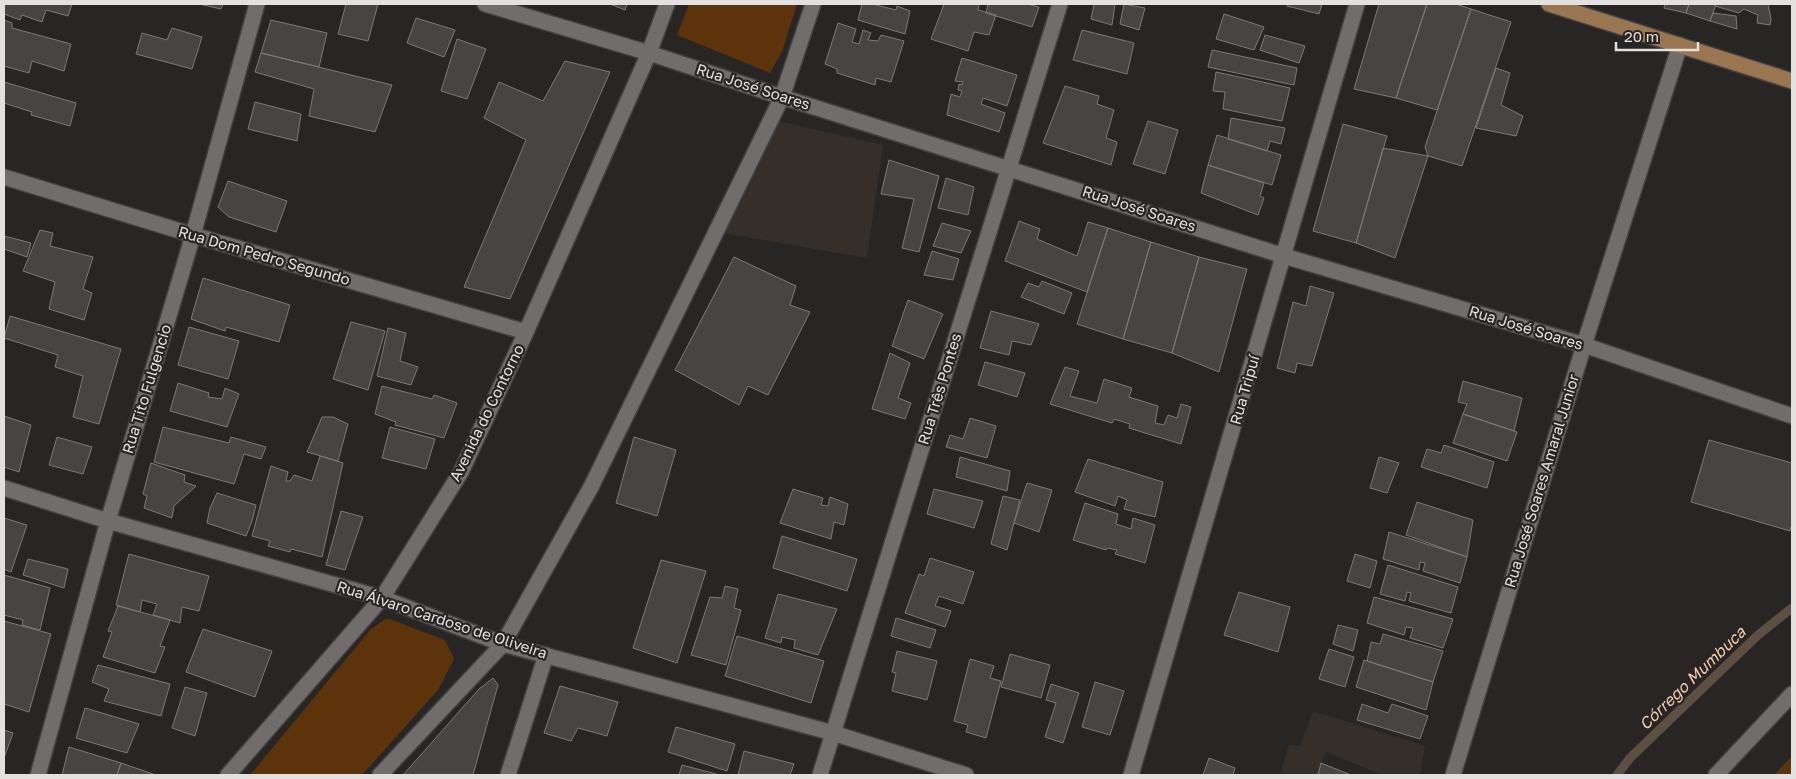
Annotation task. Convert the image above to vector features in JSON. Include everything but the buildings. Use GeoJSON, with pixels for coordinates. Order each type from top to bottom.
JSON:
{"type":"FeatureCollection","features":[{"type":"Feature","properties":{"kind":"street","name":"Rua Tito Fulgencio"},"geometry":{"type":"LineString","coordinates":[[38,775],[108,521],[193,235],[257,4]]}},
{"type":"Feature","properties":{"kind":"street","name":"Rua José Soares"},"geometry":{"type":"LineString","coordinates":[[485,4],[649,53],[1284,256],[1584,344],[1792,416]]}},
{"type":"Feature","properties":{"kind":"street","name":"Avenida do Contorno"},"geometry":{"type":"LineString","coordinates":[[228,775],[382,598],[462,472],[649,53],[667,4]]}},
{"type":"Feature","properties":{"kind":"street"},"geometry":{"type":"LineString","coordinates":[[380,775],[503,644],[591,487],[782,97],[813,4]]}},
{"type":"Feature","properties":{"kind":"street","name":"Rua Três Pontes"},"geometry":{"type":"LineString","coordinates":[[820,775],[1060,4]]}},
{"type":"Feature","properties":{"kind":"street","name":"Rua Tripuí"},"geometry":{"type":"LineString","coordinates":[[1131,775],[1357,4]]}},
{"type":"Feature","properties":{"kind":"street"},"geometry":{"type":"LineString","coordinates":[[1549,4],[1792,81]]}},
{"type":"Feature","properties":{"kind":"street","name":"Rua José Soares Amaral Junior"},"geometry":{"type":"LineString","coordinates":[[1453,775],[1584,344],[1680,45]]}},
{"type":"Feature","properties":{"kind":"street","name":"Rua Dom Pedro Segundo"},"geometry":{"type":"LineString","coordinates":[[4,176],[193,235],[526,332]]}},
{"type":"Feature","properties":{"kind":"street","name":"Rua Álvaro Cardoso de Oliveira"},"geometry":{"type":"LineString","coordinates":[[4,488],[108,521],[382,598],[503,644],[833,733],[966,775]]}},
{"type":"Feature","properties":{"kind":"street"},"geometry":{"type":"LineString","coordinates":[[508,775],[546,655]]}},
{"type":"Feature","properties":{"kind":"street"},"geometry":{"type":"LineString","coordinates":[[1716,775],[1792,694]]}},
{"type":"Feature","properties":{"kind":"shaded area"},"geometry":{"type":"Polygon","coordinates":[[[689,4],[797,4],[782,52],[770,73],[677,35],[689,4]]]}},
{"type":"Feature","properties":{"kind":"shaded area"},"geometry":{"type":"Polygon","coordinates":[[[774,120],[883,145],[867,258],[723,233],[774,120]]]}},
{"type":"Feature","properties":{"kind":"shaded area"},"geometry":{"type":"Polygon","coordinates":[[[387,618],[445,640],[454,659],[438,690],[362,775],[250,775],[371,629],[387,618]]]}},
{"type":"Feature","properties":{"kind":"shaded area"},"geometry":{"type":"Polygon","coordinates":[[[1313,711],[1425,746],[1420,775],[1383,775],[1325,752],[1318,775],[1280,775],[1289,745],[1300,746],[1313,711]]]}},
{"type":"Feature","properties":{"kind":"shaded area"},"geometry":{"type":"Polygon","coordinates":[[[1792,756],[1792,775],[1774,775],[1792,756]]]}},
{"type":"Feature","properties":{"kind":"waterway","name":"Córrego Mumbuca"},"geometry":{"type":"LineString","coordinates":[[1617,775],[1630,758],[1758,635],[1792,608]]}}]}
